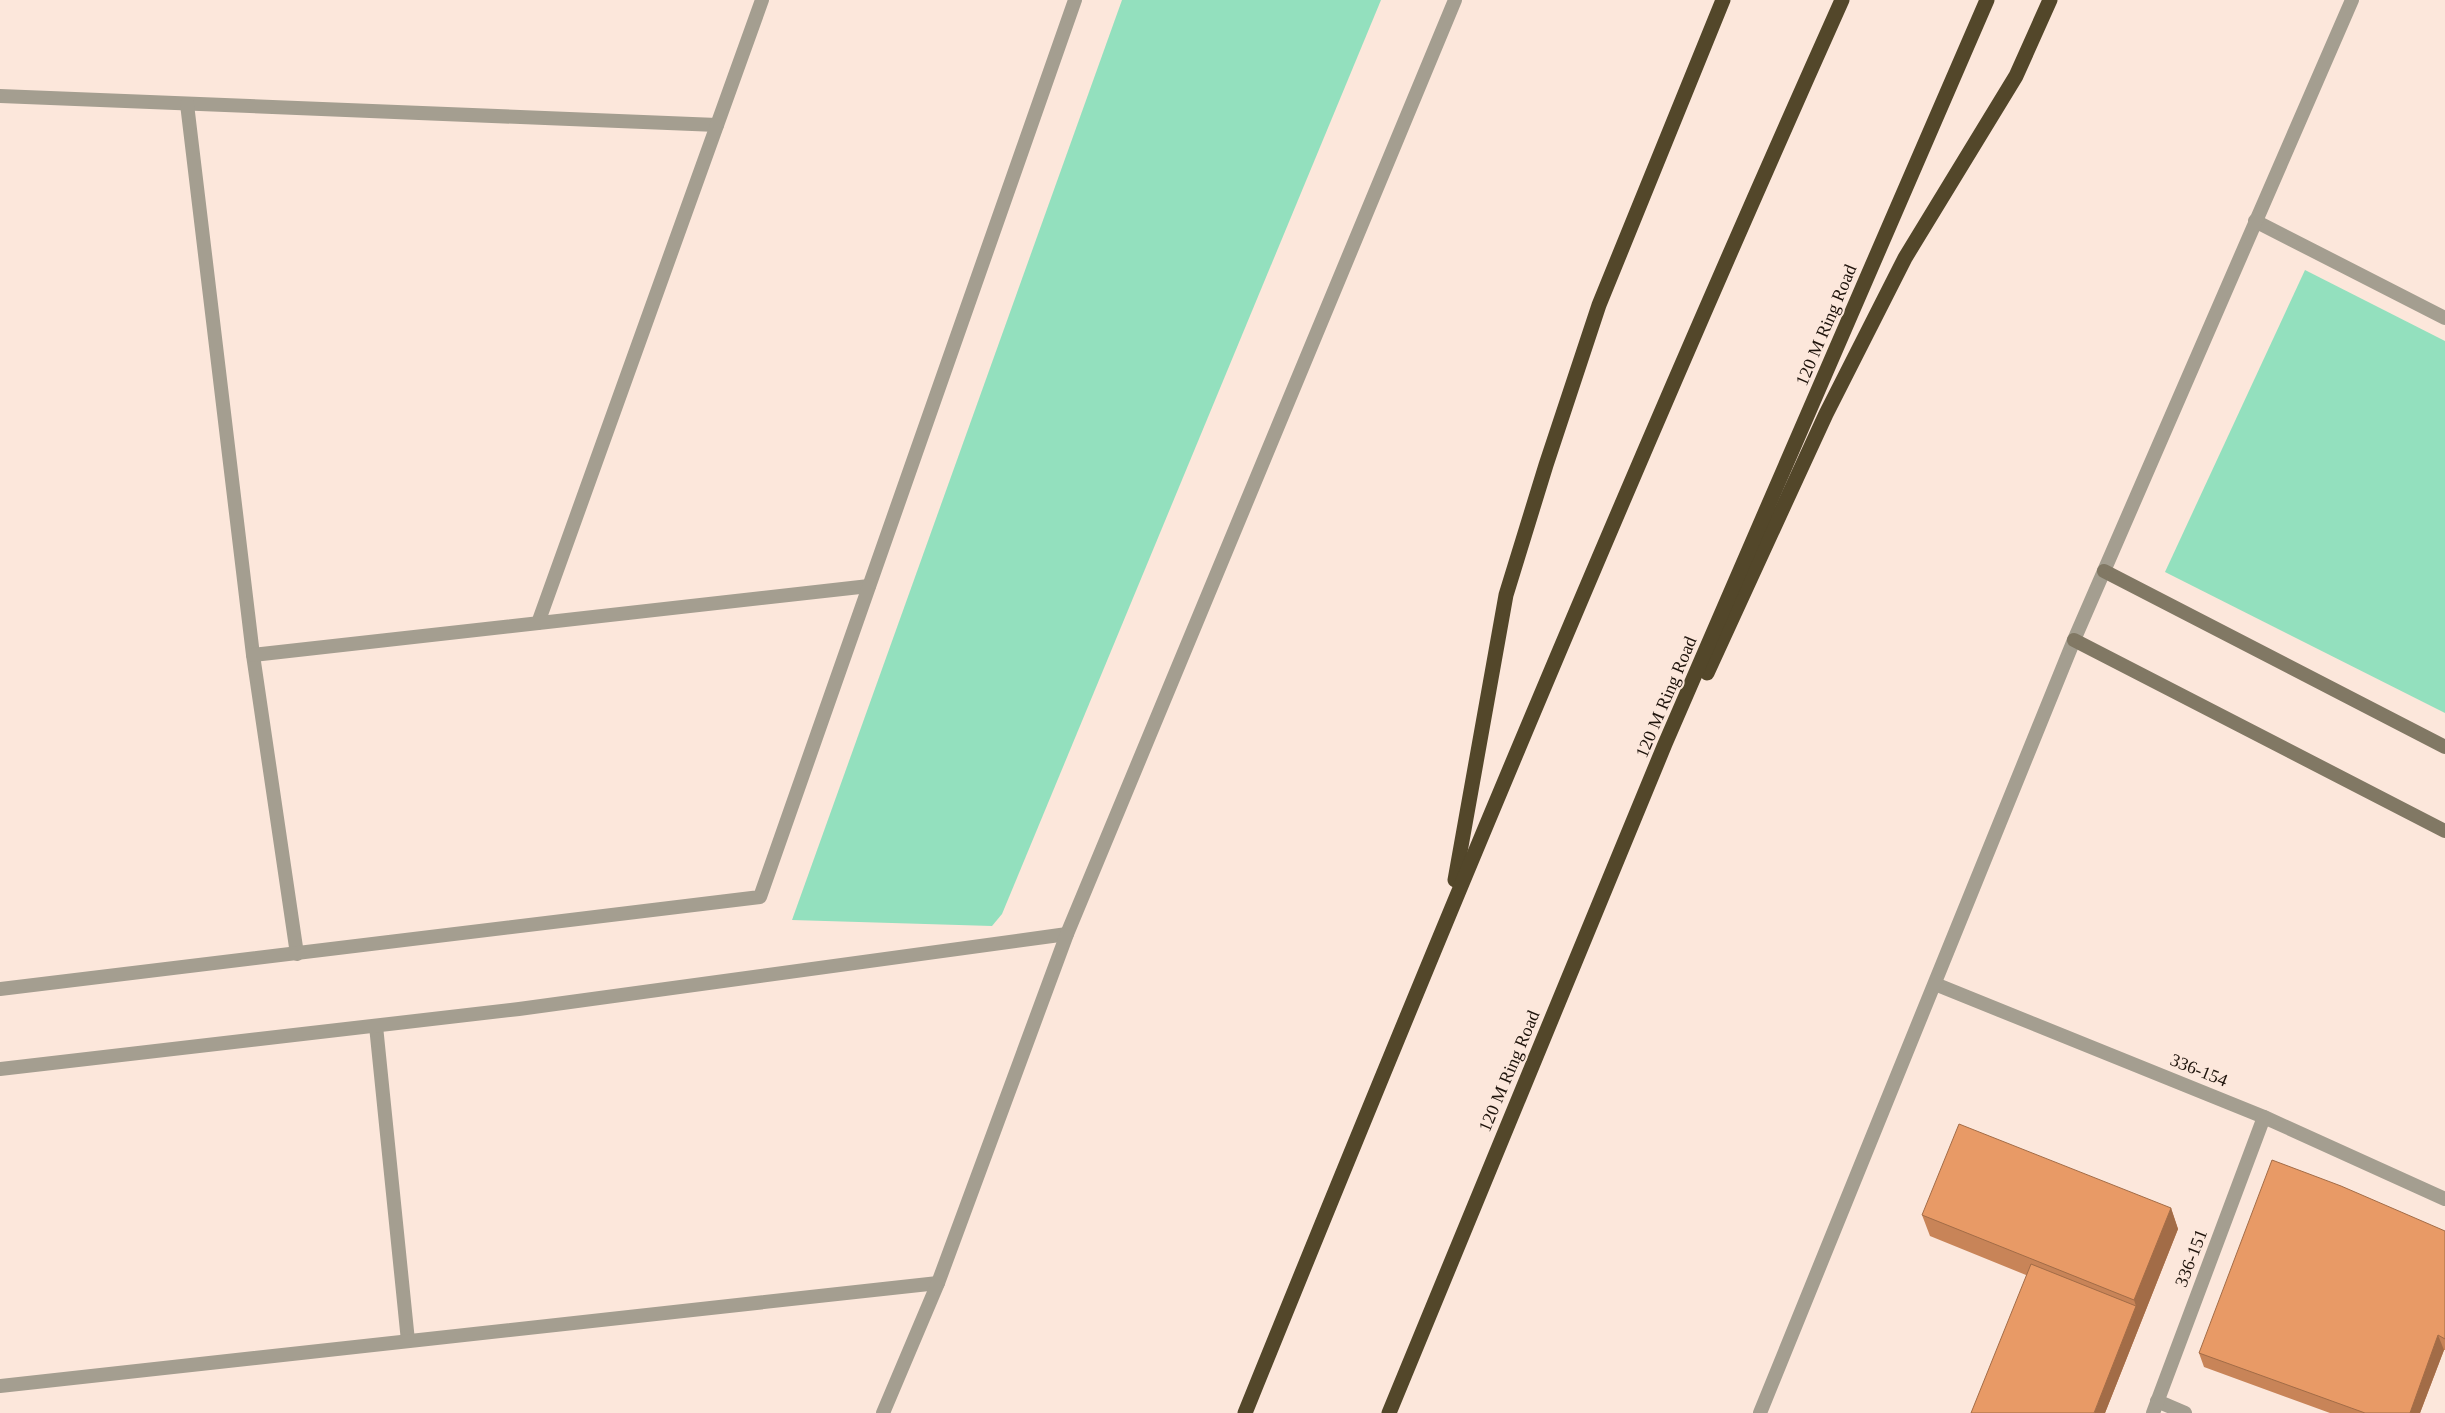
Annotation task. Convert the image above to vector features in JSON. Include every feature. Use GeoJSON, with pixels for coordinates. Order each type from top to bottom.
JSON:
{"type":"FeatureCollection","features":[{"type":"Feature","properties":{"kind":"highway"},"geometry":{"type":"LineString","coordinates":[[1450,908],[1509,586],[1546,465],[1599,305],[1723,0]]}},
{"type":"Feature","properties":{"kind":"highway"},"geometry":{"type":"LineString","coordinates":[[1245,1413],[1450,908],[1744,220],[1842,0]]}},
{"type":"Feature","properties":{"kind":"highway","name":"120 M Ring Road"},"geometry":{"type":"LineString","coordinates":[[1389,1413],[1665,744],[1987,0]]}},
{"type":"Feature","properties":{"kind":"highway"},"geometry":{"type":"LineString","coordinates":[[1456,1247],[1638,820],[1826,414],[1905,258],[2016,76],[2050,0]]}},
{"type":"Feature","properties":{"kind":"main road"},"geometry":{"type":"LineString","coordinates":[[2104,571],[2445,747]]}},
{"type":"Feature","properties":{"kind":"main road"},"geometry":{"type":"LineString","coordinates":[[2074,640],[2445,832]]}},
{"type":"Feature","properties":{"kind":"street"},"geometry":{"type":"LineString","coordinates":[[538,623],[762,0]]}},
{"type":"Feature","properties":{"kind":"street"},"geometry":{"type":"LineString","coordinates":[[0,989],[760,897],[1075,0]]}},
{"type":"Feature","properties":{"kind":"street"},"geometry":{"type":"LineString","coordinates":[[882,1413],[938,1283],[1066,934],[1455,0]]}},
{"type":"Feature","properties":{"kind":"street"},"geometry":{"type":"LineString","coordinates":[[1760,1413],[2074,640],[2352,0]]}},
{"type":"Feature","properties":{"kind":"street"},"geometry":{"type":"LineString","coordinates":[[0,96],[717,125]]}},
{"type":"Feature","properties":{"kind":"street"},"geometry":{"type":"LineString","coordinates":[[187,104],[253,655],[297,954]]}},
{"type":"Feature","properties":{"kind":"street"},"geometry":{"type":"LineString","coordinates":[[2255,220],[2445,318]]}},
{"type":"Feature","properties":{"kind":"street"},"geometry":{"type":"LineString","coordinates":[[253,655],[869,586]]}},
{"type":"Feature","properties":{"kind":"street"},"geometry":{"type":"LineString","coordinates":[[0,1069],[519,1009],[1066,934]]}},
{"type":"Feature","properties":{"kind":"street","name":"336-154"},"geometry":{"type":"LineString","coordinates":[[1935,984],[2264,1117],[2445,1199]]}},
{"type":"Feature","properties":{"kind":"street"},"geometry":{"type":"LineString","coordinates":[[376,1026],[408,1341]]}},
{"type":"Feature","properties":{"kind":"street","name":"336-151"},"geometry":{"type":"LineString","coordinates":[[2155,1407],[2264,1117]]}},
{"type":"Feature","properties":{"kind":"street"},"geometry":{"type":"LineString","coordinates":[[0,1386],[938,1283]]}},
{"type":"Feature","properties":{"kind":"street"},"geometry":{"type":"LineString","coordinates":[[2155,1407],[2185,1413]]}},
{"type":"Feature","properties":{"kind":"green space"},"geometry":{"type":"Polygon","coordinates":[[[1122,0],[1381,0],[1002,914],[992,926],[792,920],[1122,0]]]}},
{"type":"Feature","properties":{"kind":"green space"},"geometry":{"type":"Polygon","coordinates":[[[2305,270],[2445,341],[2445,713],[2165,572],[2305,270]]]}},
{"type":"Feature","properties":{"kind":"building"},"geometry":{"type":"Polygon","coordinates":[[[1959,1124],[2171,1208],[2134,1300],[1922,1215],[1959,1124]]]}},
{"type":"Feature","properties":{"kind":"building"},"geometry":{"type":"Polygon","coordinates":[[[2272,1160],[2341,1186],[2445,1231],[2445,1339],[2438,1335],[2410,1413],[2365,1413],[2199,1353],[2272,1160]]]}},
{"type":"Feature","properties":{"kind":"building"},"geometry":{"type":"Polygon","coordinates":[[[2031,1264],[2136,1306],[2094,1413],[1971,1413],[2031,1264]]]}}]}
